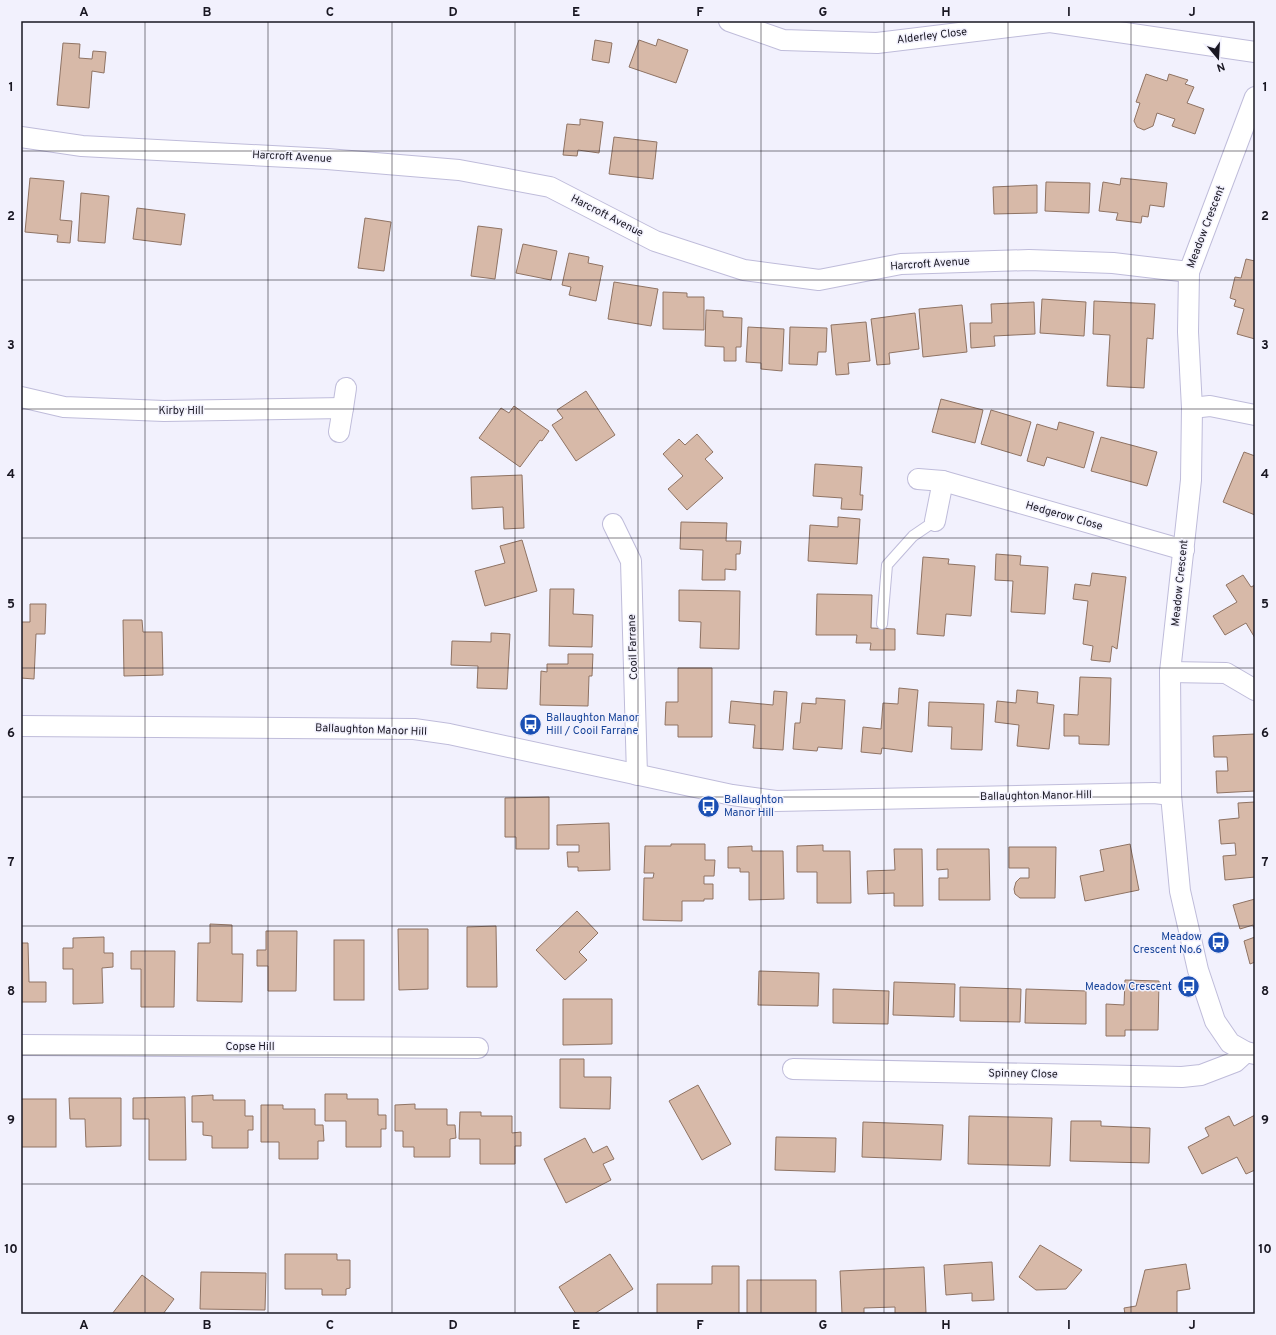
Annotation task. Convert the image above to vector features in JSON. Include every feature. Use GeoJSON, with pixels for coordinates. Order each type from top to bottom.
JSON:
{"type":"FeatureCollection","features":[{"type":"Feature","properties":{"kind":"street","name":"Alderley Close"},"geometry":{"type":"LineString","coordinates":[[729,21],[783,40],[876,43],[1050,22],[1255,52]]}},
{"type":"Feature","properties":{"kind":"street","name":"Meadow Crescent"},"geometry":{"type":"LineString","coordinates":[[1250,1053],[1230,1043],[1215,1021],[1198,970],[1180,891],[1171,795],[1170,672],[1191,480],[1192,408],[1188,332],[1189,272],[1255,97]]}},
{"type":"Feature","properties":{"kind":"street","name":"Harcroft Avenue"},"geometry":{"type":"LineString","coordinates":[[21,137],[82,146],[327,159],[459,170],[550,187],[655,241],[744,270],[819,280],[901,264],[1029,260],[1113,263],[1189,272]]}},
{"type":"Feature","properties":{"kind":"street"},"geometry":{"type":"LineString","coordinates":[[340,432],[346,388]]}},
{"type":"Feature","properties":{"kind":"street","name":"Kirby Hill"},"geometry":{"type":"LineString","coordinates":[[21,397],[64,407],[164,411],[343,408]]}},
{"type":"Feature","properties":{"kind":"street"},"geometry":{"type":"LineString","coordinates":[[1192,408],[1210,406],[1255,415]]}},
{"type":"Feature","properties":{"kind":"street","name":"Hedgerow Close"},"geometry":{"type":"LineString","coordinates":[[918,479],[943,482],[1184,550]]}},
{"type":"Feature","properties":{"kind":"street"},"geometry":{"type":"LineString","coordinates":[[935,521],[943,482]]}},
{"type":"Feature","properties":{"kind":"street","name":"Cooil Farrane"},"geometry":{"type":"LineString","coordinates":[[613,524],[631,561],[638,775]]}},
{"type":"Feature","properties":{"kind":"street"},"geometry":{"type":"LineString","coordinates":[[1170,672],[1226,673],[1255,690]]}},
{"type":"Feature","properties":{"kind":"street","name":"Ballaughton Manor Hill"},"geometry":{"type":"LineString","coordinates":[[21,726],[414,729],[449,734],[732,795],[776,801],[1154,793],[1171,795]]}},
{"type":"Feature","properties":{"kind":"street","name":"Copse Hill"},"geometry":{"type":"LineString","coordinates":[[21,1045],[478,1048]]}},
{"type":"Feature","properties":{"kind":"street","name":"Spinney Close"},"geometry":{"type":"LineString","coordinates":[[793,1068],[1182,1077],[1201,1075],[1235,1062],[1250,1053]]}},
{"type":"Feature","properties":{"kind":"lane"},"geometry":{"type":"LineString","coordinates":[[882,624],[887,565],[913,536],[935,521]]}},
{"type":"Feature","properties":{"kind":"building"},"geometry":{"type":"Polygon","coordinates":[[[658,39],[688,50],[676,83],[629,67],[639,40],[656,46],[658,39]]]}},
{"type":"Feature","properties":{"kind":"building"},"geometry":{"type":"Polygon","coordinates":[[[595,40],[612,43],[609,63],[592,60],[595,40]]]}},
{"type":"Feature","properties":{"kind":"building"},"geometry":{"type":"Polygon","coordinates":[[[63,43],[80,44],[79,58],[92,59],[93,51],[106,52],[104,73],[92,71],[89,108],[57,105],[63,43]]]}},
{"type":"Feature","properties":{"kind":"building"},"geometry":{"type":"Polygon","coordinates":[[[1146,74],[1167,81],[1169,74],[1188,80],[1185,84],[1194,87],[1187,103],[1204,109],[1195,134],[1172,126],[1175,119],[1157,113],[1153,126],[1144,130],[1137,127],[1134,121],[1140,103],[1136,102],[1146,74]]]}},
{"type":"Feature","properties":{"kind":"building"},"geometry":{"type":"Polygon","coordinates":[[[580,119],[603,122],[599,153],[578,150],[577,156],[563,155],[567,124],[580,125],[580,119]]]}},
{"type":"Feature","properties":{"kind":"building"},"geometry":{"type":"Polygon","coordinates":[[[614,137],[657,142],[653,179],[609,174],[614,137]]]}},
{"type":"Feature","properties":{"kind":"building"},"geometry":{"type":"Polygon","coordinates":[[[30,178],[64,181],[60,220],[72,221],[70,243],[57,242],[58,235],[25,232],[30,178]]]}},
{"type":"Feature","properties":{"kind":"building"},"geometry":{"type":"Polygon","coordinates":[[[1121,178],[1167,183],[1164,207],[1150,205],[1148,217],[1142,216],[1141,223],[1116,220],[1118,213],[1099,211],[1103,182],[1120,185],[1121,178]]]}},
{"type":"Feature","properties":{"kind":"building"},"geometry":{"type":"Polygon","coordinates":[[[1046,182],[1090,183],[1089,213],[1045,211],[1046,182]]]}},
{"type":"Feature","properties":{"kind":"building"},"geometry":{"type":"Polygon","coordinates":[[[1037,185],[1037,213],[994,214],[993,187],[1037,185]]]}},
{"type":"Feature","properties":{"kind":"building"},"geometry":{"type":"Polygon","coordinates":[[[81,193],[109,196],[105,243],[78,241],[81,193]]]}},
{"type":"Feature","properties":{"kind":"building"},"geometry":{"type":"Polygon","coordinates":[[[137,208],[185,214],[181,245],[133,239],[137,208]]]}},
{"type":"Feature","properties":{"kind":"building"},"geometry":{"type":"Polygon","coordinates":[[[365,218],[391,222],[384,271],[358,268],[365,218]]]}},
{"type":"Feature","properties":{"kind":"building"},"geometry":{"type":"Polygon","coordinates":[[[478,226],[502,229],[495,279],[471,276],[478,226]]]}},
{"type":"Feature","properties":{"kind":"building"},"geometry":{"type":"Polygon","coordinates":[[[523,244],[557,251],[551,280],[516,273],[523,244]]]}},
{"type":"Feature","properties":{"kind":"building"},"geometry":{"type":"Polygon","coordinates":[[[569,253],[589,257],[588,263],[603,266],[596,301],[569,295],[571,287],[562,285],[569,253]]]}},
{"type":"Feature","properties":{"kind":"building"},"geometry":{"type":"Polygon","coordinates":[[[1246,259],[1255,261],[1255,339],[1237,334],[1244,309],[1234,306],[1236,300],[1230,298],[1235,277],[1241,278],[1246,259]]]}},
{"type":"Feature","properties":{"kind":"building"},"geometry":{"type":"Polygon","coordinates":[[[614,282],[658,289],[651,326],[608,319],[614,282]]]}},
{"type":"Feature","properties":{"kind":"building"},"geometry":{"type":"Polygon","coordinates":[[[663,292],[687,293],[687,297],[704,297],[704,330],[663,329],[663,292]]]}},
{"type":"Feature","properties":{"kind":"building"},"geometry":{"type":"Polygon","coordinates":[[[1042,299],[1086,302],[1084,336],[1040,333],[1042,299]]]}},
{"type":"Feature","properties":{"kind":"building"},"geometry":{"type":"Polygon","coordinates":[[[1094,301],[1155,304],[1153,339],[1147,338],[1144,388],[1107,386],[1110,335],[1093,334],[1094,301]]]}},
{"type":"Feature","properties":{"kind":"building"},"geometry":{"type":"Polygon","coordinates":[[[1034,302],[1035,334],[994,336],[995,346],[971,348],[970,323],[992,323],[991,304],[1034,302]]]}},
{"type":"Feature","properties":{"kind":"building"},"geometry":{"type":"Polygon","coordinates":[[[962,305],[967,352],[923,357],[919,309],[962,305]]]}},
{"type":"Feature","properties":{"kind":"building"},"geometry":{"type":"Polygon","coordinates":[[[706,310],[723,311],[723,317],[742,318],[741,347],[736,347],[736,361],[724,361],[724,347],[705,346],[706,310]]]}},
{"type":"Feature","properties":{"kind":"building"},"geometry":{"type":"Polygon","coordinates":[[[915,313],[919,349],[889,353],[890,364],[877,365],[871,319],[915,313]]]}},
{"type":"Feature","properties":{"kind":"building"},"geometry":{"type":"Polygon","coordinates":[[[866,322],[870,361],[848,363],[849,374],[836,375],[831,325],[866,322]]]}},
{"type":"Feature","properties":{"kind":"building"},"geometry":{"type":"Polygon","coordinates":[[[748,327],[784,329],[782,371],[761,369],[761,363],[746,362],[748,327]]]}},
{"type":"Feature","properties":{"kind":"building"},"geometry":{"type":"Polygon","coordinates":[[[790,327],[827,328],[826,352],[818,352],[817,365],[789,364],[790,327]]]}},
{"type":"Feature","properties":{"kind":"building"},"geometry":{"type":"Polygon","coordinates":[[[586,391],[615,435],[576,461],[552,425],[563,418],[557,410],[586,391]]]}},
{"type":"Feature","properties":{"kind":"building"},"geometry":{"type":"Polygon","coordinates":[[[941,399],[983,410],[975,443],[932,432],[941,399]]]}},
{"type":"Feature","properties":{"kind":"building"},"geometry":{"type":"Polygon","coordinates":[[[514,406],[549,431],[542,441],[540,440],[520,467],[479,438],[501,408],[509,413],[514,406]]]}},
{"type":"Feature","properties":{"kind":"building"},"geometry":{"type":"Polygon","coordinates":[[[991,410],[1031,422],[1021,456],[981,444],[991,410]]]}},
{"type":"Feature","properties":{"kind":"building"},"geometry":{"type":"Polygon","coordinates":[[[1059,422],[1094,432],[1084,468],[1047,457],[1044,466],[1027,461],[1037,424],[1057,430],[1059,422]]]}},
{"type":"Feature","properties":{"kind":"building"},"geometry":{"type":"Polygon","coordinates":[[[697,434],[713,452],[705,459],[723,478],[687,510],[668,489],[683,476],[663,454],[679,439],[685,445],[697,434]]]}},
{"type":"Feature","properties":{"kind":"building"},"geometry":{"type":"Polygon","coordinates":[[[1101,437],[1157,452],[1147,486],[1091,471],[1101,437]]]}},
{"type":"Feature","properties":{"kind":"building"},"geometry":{"type":"Polygon","coordinates":[[[1244,452],[1255,456],[1255,515],[1223,502],[1244,452]]]}},
{"type":"Feature","properties":{"kind":"building"},"geometry":{"type":"Polygon","coordinates":[[[815,464],[862,467],[860,495],[863,495],[862,510],[841,509],[842,498],[813,496],[815,464]]]}},
{"type":"Feature","properties":{"kind":"building"},"geometry":{"type":"Polygon","coordinates":[[[522,475],[524,528],[504,529],[503,507],[472,509],[471,477],[522,475]]]}},
{"type":"Feature","properties":{"kind":"building"},"geometry":{"type":"Polygon","coordinates":[[[838,517],[860,519],[857,564],[808,561],[810,525],[838,527],[838,517]]]}},
{"type":"Feature","properties":{"kind":"building"},"geometry":{"type":"Polygon","coordinates":[[[681,522],[727,523],[726,541],[741,541],[740,554],[736,554],[736,570],[725,569],[725,580],[702,580],[703,550],[680,549],[681,522]]]}},
{"type":"Feature","properties":{"kind":"building"},"geometry":{"type":"Polygon","coordinates":[[[522,540],[537,591],[485,606],[475,571],[505,563],[500,546],[522,540]]]}},
{"type":"Feature","properties":{"kind":"building"},"geometry":{"type":"Polygon","coordinates":[[[996,554],[1021,556],[1020,565],[1048,567],[1045,614],[1011,612],[1013,581],[995,580],[996,554]]]}},
{"type":"Feature","properties":{"kind":"building"},"geometry":{"type":"Polygon","coordinates":[[[923,557],[949,559],[948,564],[975,566],[971,616],[946,614],[944,636],[917,634],[923,557]]]}},
{"type":"Feature","properties":{"kind":"building"},"geometry":{"type":"Polygon","coordinates":[[[1092,573],[1126,577],[1117,649],[1112,646],[1110,662],[1091,660],[1093,646],[1083,644],[1088,601],[1073,599],[1075,584],[1090,586],[1092,573]]]}},
{"type":"Feature","properties":{"kind":"building"},"geometry":{"type":"Polygon","coordinates":[[[1243,575],[1251,587],[1255,585],[1255,638],[1246,623],[1225,635],[1213,616],[1237,602],[1226,585],[1243,575]]]}},
{"type":"Feature","properties":{"kind":"building"},"geometry":{"type":"Polygon","coordinates":[[[550,589],[574,589],[573,614],[593,615],[592,647],[549,646],[550,589]]]}},
{"type":"Feature","properties":{"kind":"building"},"geometry":{"type":"Polygon","coordinates":[[[679,590],[740,591],[739,649],[700,648],[701,622],[679,621],[679,590]]]}},
{"type":"Feature","properties":{"kind":"building"},"geometry":{"type":"Polygon","coordinates":[[[817,594],[872,595],[871,628],[895,629],[895,650],[870,650],[871,643],[856,643],[857,635],[816,635],[817,594]]]}},
{"type":"Feature","properties":{"kind":"building"},"geometry":{"type":"Polygon","coordinates":[[[30,604],[46,604],[45,634],[36,634],[34,679],[21,678],[21,622],[30,622],[30,604]]]}},
{"type":"Feature","properties":{"kind":"building"},"geometry":{"type":"Polygon","coordinates":[[[123,620],[142,620],[143,632],[162,632],[163,675],[124,676],[123,620]]]}},
{"type":"Feature","properties":{"kind":"building"},"geometry":{"type":"Polygon","coordinates":[[[491,633],[510,634],[507,689],[477,688],[478,666],[451,665],[452,641],[491,642],[491,633]]]}},
{"type":"Feature","properties":{"kind":"building"},"geometry":{"type":"Polygon","coordinates":[[[568,654],[593,654],[592,676],[589,676],[588,706],[540,705],[541,671],[547,672],[547,664],[568,664],[568,654]]]}},
{"type":"Feature","properties":{"kind":"building"},"geometry":{"type":"Polygon","coordinates":[[[678,668],[712,668],[712,737],[678,737],[678,725],[665,725],[666,702],[678,702],[678,668]]]}},
{"type":"Feature","properties":{"kind":"building"},"geometry":{"type":"Polygon","coordinates":[[[1080,677],[1111,678],[1109,745],[1079,744],[1079,736],[1064,736],[1064,714],[1078,715],[1080,677]]]}},
{"type":"Feature","properties":{"kind":"building"},"geometry":{"type":"Polygon","coordinates":[[[899,688],[918,690],[912,752],[882,748],[881,754],[861,752],[863,727],[881,729],[883,703],[898,704],[899,688]]]}},
{"type":"Feature","properties":{"kind":"building"},"geometry":{"type":"Polygon","coordinates":[[[1017,690],[1038,692],[1037,703],[1054,705],[1049,749],[1017,746],[1019,725],[995,722],[997,701],[1016,703],[1017,690]]]}},
{"type":"Feature","properties":{"kind":"building"},"geometry":{"type":"Polygon","coordinates":[[[774,691],[787,692],[783,750],[753,748],[755,725],[729,723],[731,701],[773,705],[774,691]]]}},
{"type":"Feature","properties":{"kind":"building"},"geometry":{"type":"Polygon","coordinates":[[[816,698],[845,700],[842,749],[818,747],[817,751],[793,749],[795,723],[800,723],[802,703],[816,704],[816,698]]]}},
{"type":"Feature","properties":{"kind":"building"},"geometry":{"type":"Polygon","coordinates":[[[929,702],[984,704],[982,750],[951,749],[952,727],[928,726],[929,702]]]}},
{"type":"Feature","properties":{"kind":"building"},"geometry":{"type":"Polygon","coordinates":[[[1255,734],[1255,791],[1217,793],[1216,771],[1228,771],[1227,757],[1214,757],[1213,736],[1255,734]]]}},
{"type":"Feature","properties":{"kind":"building"},"geometry":{"type":"Polygon","coordinates":[[[549,797],[549,849],[516,849],[516,837],[505,837],[505,798],[549,797]]]}},
{"type":"Feature","properties":{"kind":"building"},"geometry":{"type":"Polygon","coordinates":[[[1255,802],[1255,877],[1225,880],[1223,856],[1236,855],[1235,843],[1221,844],[1219,820],[1239,818],[1238,803],[1255,802]]]}},
{"type":"Feature","properties":{"kind":"building"},"geometry":{"type":"Polygon","coordinates":[[[609,823],[610,870],[578,871],[578,867],[568,867],[567,852],[579,852],[579,845],[557,845],[557,825],[609,823]]]}},
{"type":"Feature","properties":{"kind":"building"},"geometry":{"type":"Polygon","coordinates":[[[671,844],[705,844],[705,860],[715,860],[714,876],[704,876],[704,884],[713,884],[713,899],[704,899],[704,901],[682,901],[682,921],[643,920],[644,878],[653,878],[654,873],[644,873],[645,846],[671,846],[671,844]]]}},
{"type":"Feature","properties":{"kind":"building"},"geometry":{"type":"Polygon","coordinates":[[[1130,844],[1139,890],[1085,901],[1080,876],[1104,871],[1100,850],[1130,844]]]}},
{"type":"Feature","properties":{"kind":"building"},"geometry":{"type":"Polygon","coordinates":[[[823,845],[823,851],[850,851],[851,903],[817,903],[817,872],[797,872],[797,846],[823,845]]]}},
{"type":"Feature","properties":{"kind":"building"},"geometry":{"type":"Polygon","coordinates":[[[752,846],[752,851],[783,851],[784,899],[749,900],[749,872],[740,872],[740,868],[728,868],[728,847],[752,846]]]}},
{"type":"Feature","properties":{"kind":"building"},"geometry":{"type":"Polygon","coordinates":[[[1009,847],[1056,847],[1055,898],[1020,898],[1015,894],[1014,889],[1016,882],[1020,878],[1029,878],[1029,868],[1009,868],[1009,847]]]}},
{"type":"Feature","properties":{"kind":"building"},"geometry":{"type":"Polygon","coordinates":[[[894,849],[922,849],[923,906],[894,906],[894,893],[868,894],[867,871],[895,870],[894,849]]]}},
{"type":"Feature","properties":{"kind":"building"},"geometry":{"type":"Polygon","coordinates":[[[937,849],[989,849],[990,900],[939,900],[939,878],[948,878],[948,869],[937,870],[937,849]]]}},
{"type":"Feature","properties":{"kind":"building"},"geometry":{"type":"Polygon","coordinates":[[[1255,899],[1255,933],[1253,925],[1240,929],[1233,905],[1255,899]]]}},
{"type":"Feature","properties":{"kind":"building"},"geometry":{"type":"Polygon","coordinates":[[[577,911],[598,933],[579,952],[587,960],[565,980],[536,950],[577,911]]]}},
{"type":"Feature","properties":{"kind":"building"},"geometry":{"type":"Polygon","coordinates":[[[210,924],[232,925],[232,954],[243,954],[242,1002],[197,1001],[198,943],[210,943],[210,924]]]}},
{"type":"Feature","properties":{"kind":"building"},"geometry":{"type":"Polygon","coordinates":[[[496,926],[497,987],[467,987],[467,927],[496,926]]]}},
{"type":"Feature","properties":{"kind":"building"},"geometry":{"type":"Polygon","coordinates":[[[398,929],[428,929],[428,989],[399,990],[398,929]]]}},
{"type":"Feature","properties":{"kind":"building"},"geometry":{"type":"Polygon","coordinates":[[[266,931],[297,931],[296,991],[268,991],[268,966],[257,966],[257,950],[266,950],[266,931]]]}},
{"type":"Feature","properties":{"kind":"building"},"geometry":{"type":"Polygon","coordinates":[[[104,937],[104,953],[113,953],[113,967],[102,968],[103,1003],[73,1004],[73,969],[63,969],[63,948],[73,948],[73,938],[104,937]]]}},
{"type":"Feature","properties":{"kind":"building"},"geometry":{"type":"Polygon","coordinates":[[[1255,937],[1255,962],[1250,964],[1244,941],[1255,937]]]}},
{"type":"Feature","properties":{"kind":"building"},"geometry":{"type":"Polygon","coordinates":[[[334,940],[364,940],[364,1000],[334,1000],[334,940]]]}},
{"type":"Feature","properties":{"kind":"building"},"geometry":{"type":"Polygon","coordinates":[[[21,943],[28,943],[29,982],[46,982],[46,1002],[21,1002],[21,943]]]}},
{"type":"Feature","properties":{"kind":"building"},"geometry":{"type":"Polygon","coordinates":[[[131,951],[175,951],[174,1007],[141,1007],[141,969],[131,969],[131,951]]]}},
{"type":"Feature","properties":{"kind":"building"},"geometry":{"type":"Polygon","coordinates":[[[759,971],[819,973],[818,1006],[758,1005],[759,971]]]}},
{"type":"Feature","properties":{"kind":"building"},"geometry":{"type":"Polygon","coordinates":[[[1125,980],[1159,981],[1158,1030],[1125,1030],[1125,1036],[1106,1036],[1106,1004],[1124,1005],[1125,980]]]}},
{"type":"Feature","properties":{"kind":"building"},"geometry":{"type":"Polygon","coordinates":[[[894,982],[955,984],[954,1017],[893,1015],[894,982]]]}},
{"type":"Feature","properties":{"kind":"building"},"geometry":{"type":"Polygon","coordinates":[[[960,987],[1021,989],[1020,1022],[960,1021],[960,987]]]}},
{"type":"Feature","properties":{"kind":"building"},"geometry":{"type":"Polygon","coordinates":[[[833,989],[889,991],[888,1024],[833,1023],[833,989]]]}},
{"type":"Feature","properties":{"kind":"building"},"geometry":{"type":"Polygon","coordinates":[[[1026,989],[1086,991],[1086,1024],[1025,1023],[1026,989]]]}},
{"type":"Feature","properties":{"kind":"building"},"geometry":{"type":"Polygon","coordinates":[[[563,999],[612,999],[612,1044],[563,1045],[563,999]]]}},
{"type":"Feature","properties":{"kind":"building"},"geometry":{"type":"Polygon","coordinates":[[[560,1059],[584,1059],[584,1077],[611,1077],[610,1109],[560,1108],[560,1059]]]}},
{"type":"Feature","properties":{"kind":"building"},"geometry":{"type":"Polygon","coordinates":[[[698,1085],[731,1144],[702,1160],[669,1101],[698,1085]]]}},
{"type":"Feature","properties":{"kind":"building"},"geometry":{"type":"Polygon","coordinates":[[[325,1094],[347,1094],[347,1099],[378,1099],[378,1115],[386,1115],[386,1129],[381,1129],[381,1147],[346,1147],[346,1121],[325,1121],[325,1094]]]}},
{"type":"Feature","properties":{"kind":"building"},"geometry":{"type":"Polygon","coordinates":[[[213,1095],[213,1100],[245,1100],[245,1116],[253,1116],[253,1130],[248,1130],[248,1148],[212,1148],[212,1136],[203,1135],[203,1122],[192,1122],[192,1096],[213,1095]]]}},
{"type":"Feature","properties":{"kind":"building"},"geometry":{"type":"Polygon","coordinates":[[[185,1097],[186,1160],[149,1160],[149,1119],[133,1119],[133,1098],[185,1097]]]}},
{"type":"Feature","properties":{"kind":"building"},"geometry":{"type":"Polygon","coordinates":[[[69,1098],[121,1098],[121,1146],[86,1147],[85,1119],[70,1119],[69,1098]]]}},
{"type":"Feature","properties":{"kind":"building"},"geometry":{"type":"Polygon","coordinates":[[[21,1099],[56,1099],[56,1147],[21,1147],[21,1099]]]}},
{"type":"Feature","properties":{"kind":"building"},"geometry":{"type":"Polygon","coordinates":[[[415,1104],[415,1109],[447,1109],[447,1125],[455,1125],[456,1138],[450,1139],[450,1157],[414,1157],[414,1147],[403,1147],[403,1131],[395,1131],[395,1105],[415,1104]]]}},
{"type":"Feature","properties":{"kind":"building"},"geometry":{"type":"Polygon","coordinates":[[[261,1105],[283,1105],[283,1109],[315,1109],[315,1125],[323,1125],[324,1141],[318,1141],[318,1159],[279,1159],[279,1142],[261,1142],[261,1105]]]}},
{"type":"Feature","properties":{"kind":"building"},"geometry":{"type":"Polygon","coordinates":[[[460,1112],[481,1112],[481,1116],[512,1116],[512,1133],[521,1132],[521,1146],[515,1146],[515,1164],[480,1164],[480,1139],[459,1139],[460,1112]]]}},
{"type":"Feature","properties":{"kind":"building"},"geometry":{"type":"Polygon","coordinates":[[[1255,1115],[1255,1170],[1246,1174],[1237,1157],[1202,1174],[1188,1147],[1209,1136],[1205,1128],[1229,1116],[1234,1126],[1255,1115]]]}},
{"type":"Feature","properties":{"kind":"building"},"geometry":{"type":"Polygon","coordinates":[[[969,1116],[1052,1118],[1050,1166],[968,1164],[969,1116]]]}},
{"type":"Feature","properties":{"kind":"building"},"geometry":{"type":"Polygon","coordinates":[[[1071,1121],[1101,1121],[1101,1126],[1150,1128],[1149,1163],[1070,1161],[1071,1121]]]}},
{"type":"Feature","properties":{"kind":"building"},"geometry":{"type":"Polygon","coordinates":[[[863,1122],[943,1125],[941,1160],[862,1157],[863,1122]]]}},
{"type":"Feature","properties":{"kind":"building"},"geometry":{"type":"Polygon","coordinates":[[[776,1137],[836,1138],[835,1172],[775,1170],[776,1137]]]}},
{"type":"Feature","properties":{"kind":"building"},"geometry":{"type":"Polygon","coordinates":[[[585,1138],[593,1153],[607,1146],[614,1159],[603,1164],[611,1180],[566,1203],[544,1159],[585,1138]]]}},
{"type":"Feature","properties":{"kind":"building"},"geometry":{"type":"Polygon","coordinates":[[[1040,1245],[1082,1270],[1066,1289],[1036,1290],[1019,1277],[1040,1245]]]}},
{"type":"Feature","properties":{"kind":"building"},"geometry":{"type":"Polygon","coordinates":[[[285,1254],[337,1254],[337,1260],[350,1260],[350,1288],[346,1289],[346,1295],[322,1295],[322,1289],[285,1289],[285,1254]]]}},
{"type":"Feature","properties":{"kind":"building"},"geometry":{"type":"Polygon","coordinates":[[[610,1254],[633,1289],[594,1314],[576,1314],[559,1287],[610,1254]]]}},
{"type":"Feature","properties":{"kind":"building"},"geometry":{"type":"Polygon","coordinates":[[[992,1262],[994,1300],[972,1301],[972,1293],[946,1295],[944,1265],[992,1262]]]}},
{"type":"Feature","properties":{"kind":"building"},"geometry":{"type":"Polygon","coordinates":[[[1186,1264],[1190,1289],[1177,1291],[1177,1314],[1125,1314],[1124,1308],[1136,1306],[1145,1270],[1186,1264]]]}},
{"type":"Feature","properties":{"kind":"building"},"geometry":{"type":"Polygon","coordinates":[[[712,1266],[739,1266],[739,1314],[657,1314],[657,1284],[712,1284],[712,1266]]]}},
{"type":"Feature","properties":{"kind":"building"},"geometry":{"type":"Polygon","coordinates":[[[924,1267],[926,1313],[895,1314],[895,1307],[864,1308],[864,1314],[842,1314],[840,1271],[924,1267]]]}},
{"type":"Feature","properties":{"kind":"building"},"geometry":{"type":"Polygon","coordinates":[[[201,1272],[266,1273],[265,1310],[200,1309],[201,1272]]]}},
{"type":"Feature","properties":{"kind":"building"},"geometry":{"type":"Polygon","coordinates":[[[142,1275],[174,1299],[163,1314],[112,1314],[142,1275]]]}},
{"type":"Feature","properties":{"kind":"building"},"geometry":{"type":"Polygon","coordinates":[[[747,1280],[816,1280],[816,1313],[747,1314],[747,1280]]]}},
{"type":"Feature","properties":{"kind":"place","name":"Ballaughton Manor Hill / Cooil Farrane"},"geometry":{"type":"Point","coordinates":[531,724]}},
{"type":"Feature","properties":{"kind":"place","name":"Ballaughton Manor Hill"},"geometry":{"type":"Point","coordinates":[709,806]}},
{"type":"Feature","properties":{"kind":"place","name":"Meadow Crescent No.6"},"geometry":{"type":"Point","coordinates":[1218,943]}},
{"type":"Feature","properties":{"kind":"place","name":"Meadow Crescent"},"geometry":{"type":"Point","coordinates":[1188,987]}}]}
